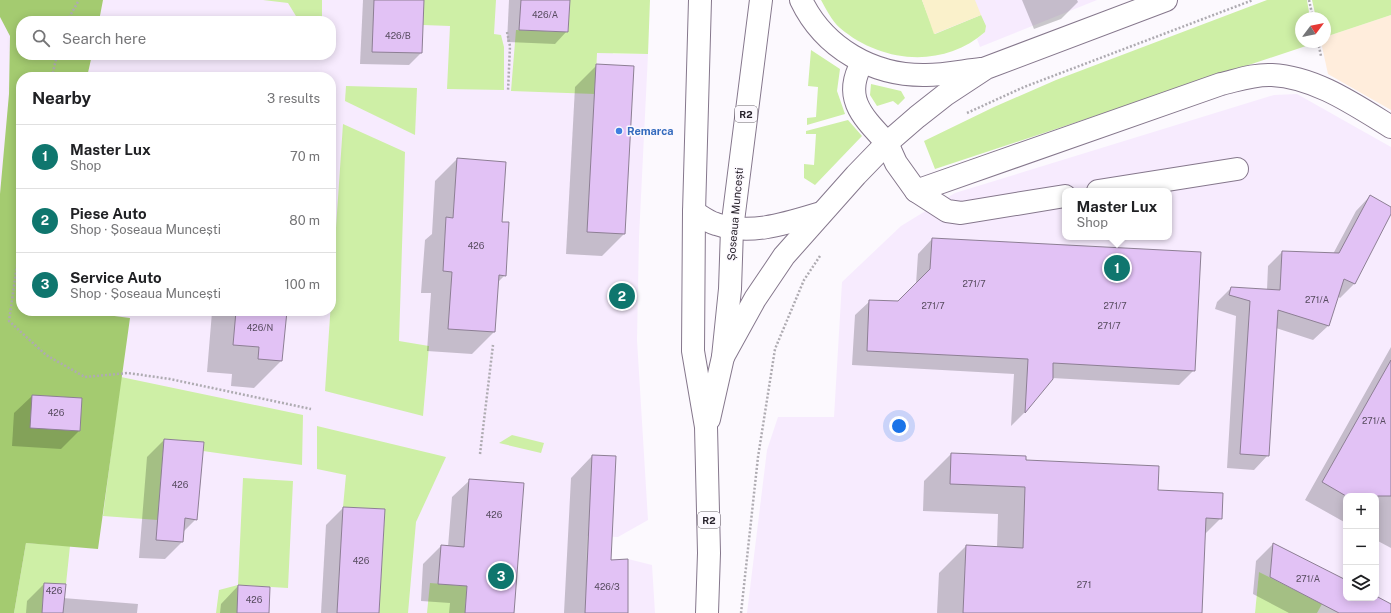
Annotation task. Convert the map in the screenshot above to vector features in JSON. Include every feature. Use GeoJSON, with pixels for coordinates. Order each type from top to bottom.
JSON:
{"type":"FeatureCollection","features":[{"type":"Feature","properties":{"kind":"main road","name":"Șoseaua Muncești"},"geometry":{"type":"LineString","coordinates":[[700,0],[694,212],[693,351],[706,427],[709,553],[707,613]]}},
{"type":"Feature","properties":{"kind":"main road","name":"Șoseaua Muncești"},"geometry":{"type":"LineString","coordinates":[[706,427],[723,357],[730,289],[732,229],[761,0]]}},
{"type":"Feature","properties":{"kind":"main road"},"geometry":{"type":"LineString","coordinates":[[801,0],[820,29],[841,49],[862,63],[892,71],[925,75],[986,68]]}},
{"type":"Feature","properties":{"kind":"main road"},"geometry":{"type":"LineString","coordinates":[[723,357],[755,300],[784,256],[821,213],[887,143],[945,95],[986,68],[1137,6],[1166,0]]}},
{"type":"Feature","properties":{"kind":"main road"},"geometry":{"type":"LineString","coordinates":[[862,63],[856,74],[853,86],[855,100],[864,115],[887,143],[896,163],[916,191],[947,210],[961,213],[1062,196]]}},
{"type":"Feature","properties":{"kind":"main road"},"geometry":{"type":"LineString","coordinates":[[916,191],[1221,84],[1247,77],[1271,75],[1307,82],[1364,111],[1391,127]]}},
{"type":"Feature","properties":{"kind":"main road"},"geometry":{"type":"LineString","coordinates":[[1117,188],[1237,169]]}},
{"type":"Feature","properties":{"kind":"main road"},"geometry":{"type":"LineString","coordinates":[[694,212],[714,224],[732,229],[770,226],[792,222],[821,213]]}},
{"type":"Feature","properties":{"kind":"path"},"geometry":{"type":"LineString","coordinates":[[69,16],[79,0]]}},
{"type":"Feature","properties":{"kind":"path"},"geometry":{"type":"LineString","coordinates":[[962,115],[1024,87],[1253,0]]}},
{"type":"Feature","properties":{"kind":"path"},"geometry":{"type":"LineString","coordinates":[[1309,0],[1312,12]]}},
{"type":"Feature","properties":{"kind":"path"},"geometry":{"type":"LineString","coordinates":[[507,32],[510,46],[508,91]]}},
{"type":"Feature","properties":{"kind":"path"},"geometry":{"type":"LineString","coordinates":[[1319,48],[1320,56]]}},
{"type":"Feature","properties":{"kind":"path"},"geometry":{"type":"LineString","coordinates":[[53,72],[56,60]]}},
{"type":"Feature","properties":{"kind":"path"},"geometry":{"type":"LineString","coordinates":[[741,613],[758,457],[775,349],[804,280],[822,253]]}},
{"type":"Feature","properties":{"kind":"path"},"geometry":{"type":"LineString","coordinates":[[16,272],[9,321],[46,355],[85,377],[128,373],[170,379],[311,409]]}},
{"type":"Feature","properties":{"kind":"path"},"geometry":{"type":"LineString","coordinates":[[480,454],[493,346]]}},
{"type":"Feature","properties":{"kind":"shaded area"},"geometry":{"type":"Polygon","coordinates":[[[0,0],[600,0],[613,54],[648,54],[639,237],[637,340],[648,520],[618,537],[587,536],[586,560],[628,559],[652,565],[655,613],[0,613],[0,0]]]}},
{"type":"Feature","properties":{"kind":"shaded area"},"geometry":{"type":"Polygon","coordinates":[[[922,0],[1097,0],[980,47],[977,39],[985,32],[934,34],[922,0]]]}},
{"type":"Feature","properties":{"kind":"shaded area"},"geometry":{"type":"Polygon","coordinates":[[[1391,15],[1391,110],[1328,74],[1322,48],[1331,48],[1331,35],[1391,15]]]}},
{"type":"Feature","properties":{"kind":"shaded area"},"geometry":{"type":"Polygon","coordinates":[[[1297,94],[1391,147],[1391,613],[1339,613],[1259,572],[1255,613],[747,613],[767,450],[778,417],[834,417],[842,282],[901,226],[955,193],[1274,95],[1297,94]]]}},
{"type":"Feature","properties":{"kind":"green space"},"geometry":{"type":"Polygon","coordinates":[[[0,0],[103,0],[100,16],[16,16],[16,60],[91,60],[88,72],[16,72],[16,316],[114,316],[130,318],[98,549],[26,543],[14,613],[0,613],[0,194],[9,94],[10,36],[0,17],[0,0]]]}},
{"type":"Feature","properties":{"kind":"green space"},"geometry":{"type":"Polygon","coordinates":[[[263,0],[322,0],[322,16],[296,16],[288,3],[263,0]]]}},
{"type":"Feature","properties":{"kind":"green space"},"geometry":{"type":"Polygon","coordinates":[[[424,0],[496,0],[494,34],[501,35],[504,47],[504,90],[447,89],[450,26],[423,25],[424,0]]]}},
{"type":"Feature","properties":{"kind":"green space"},"geometry":{"type":"Polygon","coordinates":[[[570,0],[650,0],[648,54],[597,53],[595,94],[511,91],[516,30],[568,32],[570,0]]]}},
{"type":"Feature","properties":{"kind":"green space"},"geometry":{"type":"Polygon","coordinates":[[[821,0],[922,0],[935,34],[981,15],[986,26],[985,32],[968,44],[950,52],[931,56],[912,57],[893,54],[874,49],[856,40],[840,28],[821,0]]]}},
{"type":"Feature","properties":{"kind":"green space"},"geometry":{"type":"Polygon","coordinates":[[[1267,0],[1307,0],[1309,12],[1295,12],[1295,48],[1300,48],[935,169],[924,141],[994,107],[1056,80],[1267,0]]]}},
{"type":"Feature","properties":{"kind":"green space"},"geometry":{"type":"Polygon","coordinates":[[[1312,0],[1391,0],[1391,15],[1331,35],[1331,12],[1315,12],[1312,0]]]}},
{"type":"Feature","properties":{"kind":"green space"},"geometry":{"type":"Polygon","coordinates":[[[811,50],[840,69],[837,91],[845,114],[807,125],[807,118],[816,117],[818,87],[808,86],[811,50]]]}},
{"type":"Feature","properties":{"kind":"green space"},"geometry":{"type":"Polygon","coordinates":[[[871,84],[901,91],[905,98],[898,105],[893,101],[877,106],[870,95],[871,84]]]}},
{"type":"Feature","properties":{"kind":"green space"},"geometry":{"type":"Polygon","coordinates":[[[346,86],[417,88],[415,135],[345,101],[346,86]]]}},
{"type":"Feature","properties":{"kind":"green space"},"geometry":{"type":"Polygon","coordinates":[[[848,120],[862,136],[815,185],[804,178],[804,164],[814,165],[816,134],[806,134],[806,131],[848,120]]]}},
{"type":"Feature","properties":{"kind":"green space"},"geometry":{"type":"Polygon","coordinates":[[[343,124],[405,152],[399,341],[429,346],[423,416],[325,391],[330,316],[336,316],[336,228],[343,124]]]}},
{"type":"Feature","properties":{"kind":"green space"},"geometry":{"type":"Polygon","coordinates":[[[121,377],[303,415],[302,465],[203,451],[204,442],[164,439],[158,520],[103,516],[121,377]]]}},
{"type":"Feature","properties":{"kind":"green space"},"geometry":{"type":"Polygon","coordinates":[[[317,426],[446,457],[416,522],[408,613],[379,613],[385,509],[343,507],[346,475],[317,469],[317,426]]]}},
{"type":"Feature","properties":{"kind":"green space"},"geometry":{"type":"Polygon","coordinates":[[[512,435],[544,443],[541,453],[499,443],[512,435]]]}},
{"type":"Feature","properties":{"kind":"green space"},"geometry":{"type":"Polygon","coordinates":[[[243,478],[293,481],[288,588],[238,585],[243,478]]]}},
{"type":"Feature","properties":{"kind":"green space"},"geometry":{"type":"Polygon","coordinates":[[[26,543],[70,546],[66,584],[44,583],[42,613],[14,613],[26,543]]]}},
{"type":"Feature","properties":{"kind":"green space"},"geometry":{"type":"Polygon","coordinates":[[[1259,572],[1322,604],[1317,613],[1255,613],[1259,572]]]}},
{"type":"Feature","properties":{"kind":"green space"},"geometry":{"type":"Polygon","coordinates":[[[430,583],[467,586],[465,613],[427,613],[430,583]]]}},
{"type":"Feature","properties":{"kind":"green space"},"geometry":{"type":"Polygon","coordinates":[[[238,585],[237,613],[216,613],[219,590],[238,585]]]}},
{"type":"Feature","properties":{"kind":"sand"},"geometry":{"type":"Polygon","coordinates":[[[922,0],[975,0],[981,15],[934,34],[922,0]]]}},
{"type":"Feature","properties":{"kind":"building"},"geometry":{"type":"Polygon","coordinates":[[[374,0],[424,0],[422,53],[372,52],[374,0]]]}},
{"type":"Feature","properties":{"kind":"building"},"geometry":{"type":"Polygon","coordinates":[[[521,0],[570,0],[568,32],[519,30],[521,0]]]}},
{"type":"Feature","properties":{"kind":"building"},"geometry":{"type":"Polygon","coordinates":[[[596,64],[634,66],[625,234],[587,232],[596,64]]]}},
{"type":"Feature","properties":{"kind":"building"},"geometry":{"type":"Polygon","coordinates":[[[457,158],[506,162],[502,222],[509,222],[506,276],[499,275],[495,332],[448,329],[452,272],[443,271],[446,217],[453,218],[457,158]]]}},
{"type":"Feature","properties":{"kind":"building"},"geometry":{"type":"Polygon","coordinates":[[[1370,195],[1391,207],[1391,214],[1355,284],[1344,279],[1329,326],[1278,310],[1269,456],[1240,454],[1250,301],[1229,295],[1231,287],[1280,290],[1282,251],[1339,253],[1370,195]]]}},
{"type":"Feature","properties":{"kind":"building"},"geometry":{"type":"Polygon","coordinates":[[[932,238],[1201,252],[1195,371],[1053,363],[1053,379],[1025,413],[1028,359],[867,351],[869,300],[898,301],[930,269],[932,238]]]}},
{"type":"Feature","properties":{"kind":"building"},"geometry":{"type":"Polygon","coordinates":[[[236,316],[286,316],[282,361],[258,359],[259,347],[233,345],[236,316]]]}},
{"type":"Feature","properties":{"kind":"building"},"geometry":{"type":"Polygon","coordinates":[[[1391,360],[1391,496],[1379,496],[1379,493],[1343,493],[1343,494],[1322,482],[1391,360]]]}},
{"type":"Feature","properties":{"kind":"building"},"geometry":{"type":"Polygon","coordinates":[[[32,395],[82,398],[80,431],[30,428],[32,395]]]}},
{"type":"Feature","properties":{"kind":"building"},"geometry":{"type":"Polygon","coordinates":[[[164,439],[204,442],[197,520],[185,518],[183,542],[156,540],[164,439]]]}},
{"type":"Feature","properties":{"kind":"building"},"geometry":{"type":"Polygon","coordinates":[[[951,453],[1026,456],[1026,460],[1159,466],[1158,490],[1223,493],[1222,519],[1206,518],[1202,613],[963,613],[966,545],[1023,548],[1025,487],[950,484],[951,453]]]}},
{"type":"Feature","properties":{"kind":"building"},"geometry":{"type":"Polygon","coordinates":[[[592,455],[616,456],[611,560],[628,559],[628,613],[585,613],[592,455]]]}},
{"type":"Feature","properties":{"kind":"building"},"geometry":{"type":"Polygon","coordinates":[[[469,479],[524,483],[514,613],[465,613],[467,586],[438,584],[441,545],[464,547],[469,479]]]}},
{"type":"Feature","properties":{"kind":"building"},"geometry":{"type":"Polygon","coordinates":[[[343,507],[385,509],[379,613],[337,613],[343,507]]]}},
{"type":"Feature","properties":{"kind":"building"},"geometry":{"type":"Polygon","coordinates":[[[1273,543],[1343,578],[1343,601],[1379,601],[1379,598],[1391,604],[1391,613],[1339,613],[1270,577],[1273,543]]]}},
{"type":"Feature","properties":{"kind":"building"},"geometry":{"type":"Polygon","coordinates":[[[44,583],[66,584],[63,613],[42,613],[44,583]]]}},
{"type":"Feature","properties":{"kind":"building"},"geometry":{"type":"Polygon","coordinates":[[[238,585],[270,587],[269,613],[237,613],[238,585]]]}},
{"type":"Feature","properties":{"kind":"place","name":"Remarca"},"geometry":{"type":"Point","coordinates":[619,131]}},
{"type":"Feature","properties":{"kind":"place","name":"Master Lux"},"geometry":{"type":"Point","coordinates":[1117,268]}},
{"type":"Feature","properties":{"kind":"place","name":"Piese Auto"},"geometry":{"type":"Point","coordinates":[622,296]}},
{"type":"Feature","properties":{"kind":"place","name":"Service Auto"},"geometry":{"type":"Point","coordinates":[501,576]}}]}
